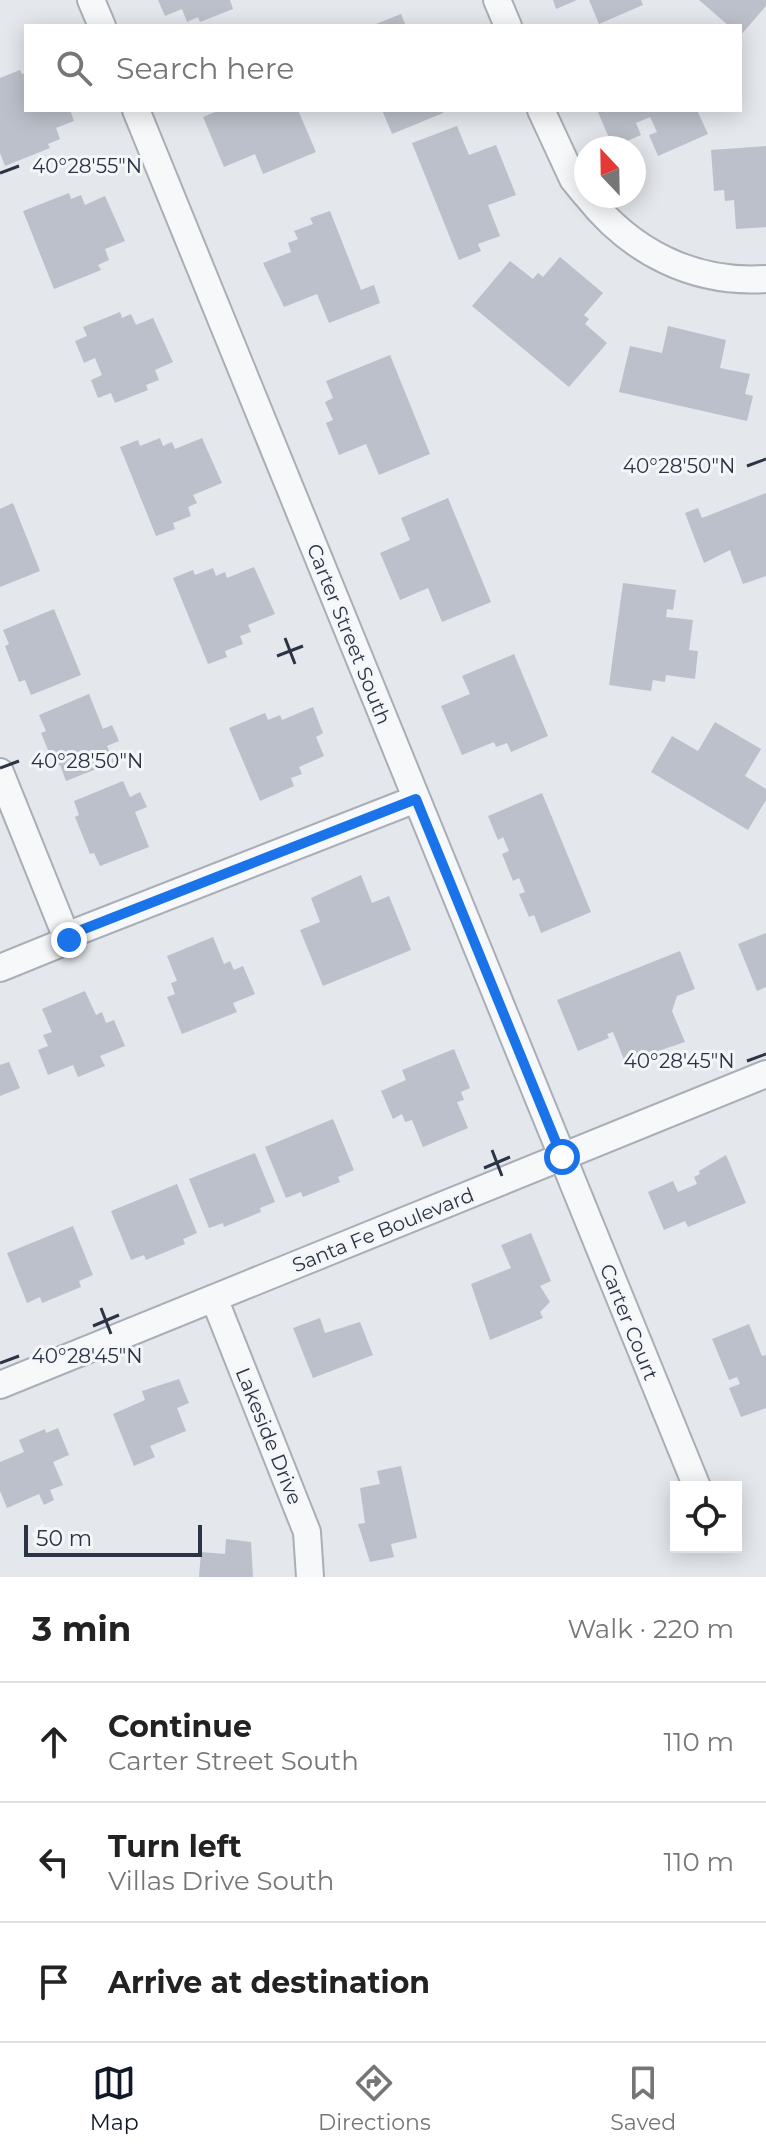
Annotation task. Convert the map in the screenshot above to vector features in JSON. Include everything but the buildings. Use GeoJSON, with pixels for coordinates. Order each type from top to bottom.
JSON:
{"type":"FeatureCollection","features":[{"type":"Feature","properties":{"kind":"street"},"geometry":{"type":"LineString","coordinates":[[91,0],[101,24]]}},
{"type":"Feature","properties":{"kind":"street"},"geometry":{"type":"LineString","coordinates":[[497,0],[507,24]]}},
{"type":"Feature","properties":{"kind":"street","name":"Carter Street South"},"geometry":{"type":"LineString","coordinates":[[137,112],[562,1157]]}},
{"type":"Feature","properties":{"kind":"street"},"geometry":{"type":"LineString","coordinates":[[542,112],[574,180]]}},
{"type":"Feature","properties":{"kind":"street"},"geometry":{"type":"LineString","coordinates":[[596,208],[610,225],[664,261],[732,281],[766,279]]}},
{"type":"Feature","properties":{"kind":"street"},"geometry":{"type":"LineString","coordinates":[[0,772],[69,940],[0,968]]}},
{"type":"Feature","properties":{"kind":"street"},"geometry":{"type":"LineString","coordinates":[[66,936],[416,799]]}},
{"type":"Feature","properties":{"kind":"street","name":"Santa Fe Boulevard"},"geometry":{"type":"LineString","coordinates":[[0,1385],[766,1074]]}},
{"type":"Feature","properties":{"kind":"street","name":"Carter Court"},"geometry":{"type":"LineString","coordinates":[[562,1157],[695,1481]]}},
{"type":"Feature","properties":{"kind":"street","name":"Lakeside Drive"},"geometry":{"type":"LineString","coordinates":[[214,1298],[307,1532],[310,1577]]}},
{"type":"Feature","properties":{"kind":"route"},"geometry":{"type":"LineString","coordinates":[[69,940],[66,936],[416,799],[562,1157]]}}]}
